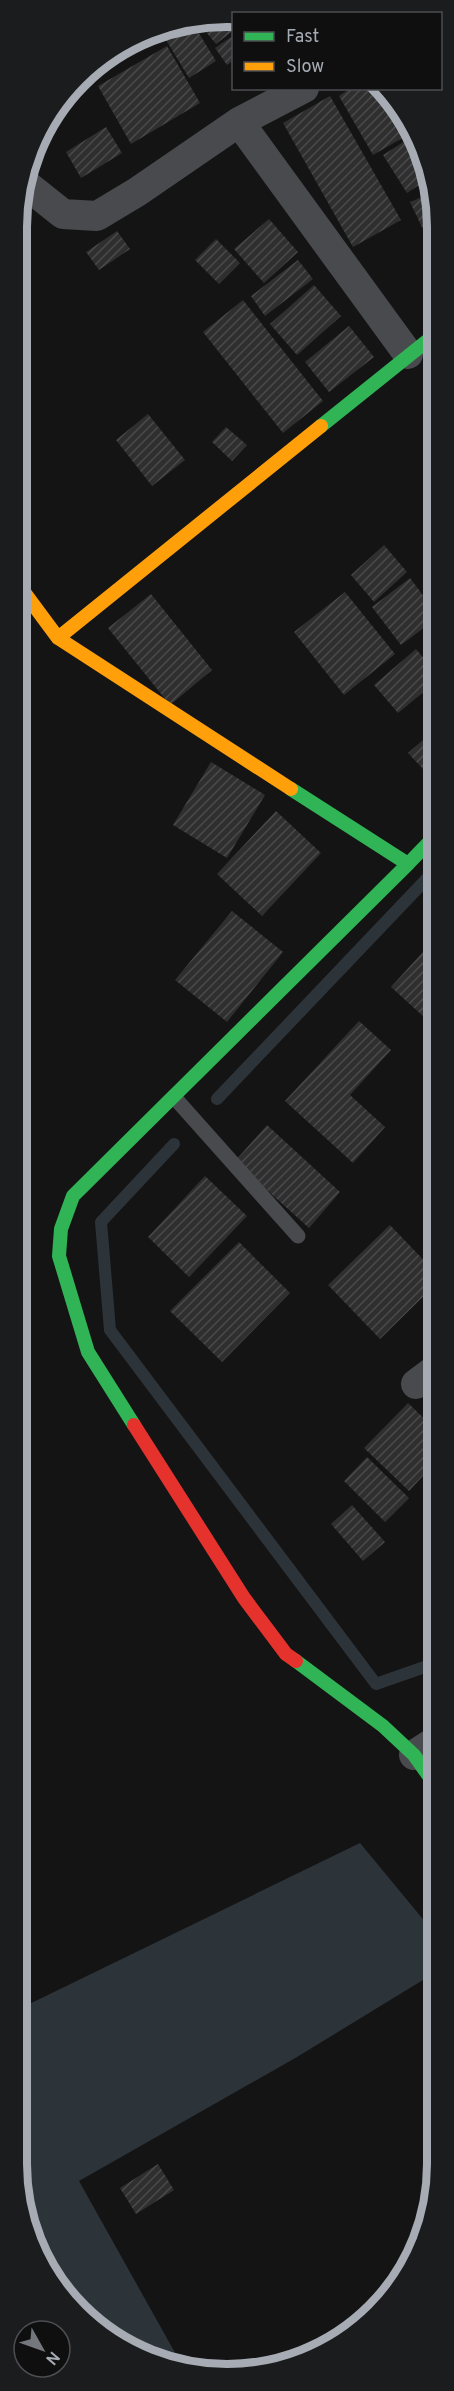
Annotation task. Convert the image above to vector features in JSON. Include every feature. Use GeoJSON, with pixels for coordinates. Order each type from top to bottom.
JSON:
{"type":"FeatureCollection","features":[{"type":"Feature","properties":{"kind":"street"},"geometry":{"type":"LineString","coordinates":[[31,189],[63,214],[97,216],[137,192],[239,122],[300,90]]}},
{"type":"Feature","properties":{"kind":"street"},"geometry":{"type":"LineString","coordinates":[[58,638],[427,345],[239,122]]}},
{"type":"Feature","properties":{"kind":"street"},"geometry":{"type":"LineString","coordinates":[[27,596],[58,638],[408,864]]}},
{"type":"Feature","properties":{"kind":"street"},"geometry":{"type":"LineString","coordinates":[[425,1748],[383,1726],[286,1654],[244,1598],[88,1352],[58,1256],[61,1229],[73,1196],[427,844]]}},
{"type":"Feature","properties":{"kind":"lane"},"geometry":{"type":"LineString","coordinates":[[174,1097],[298,1236]]}},
{"type":"Feature","properties":{"kind":"shaded area"},"geometry":{"type":"Polygon","coordinates":[[[360,1843],[427,1924],[427,1978],[297,2057],[79,2181],[178,2358],[139,2343],[105,2323],[77,2296],[54,2264],[42,2241],[31,2203],[27,2177],[27,2005],[360,1843]]]}},
{"type":"Feature","properties":{"kind":"building"},"geometry":{"type":"Polygon","coordinates":[[[213,27],[232,27],[232,32],[216,44],[206,32],[213,27]]]}},
{"type":"Feature","properties":{"kind":"building"},"geometry":{"type":"Polygon","coordinates":[[[197,30],[216,61],[189,78],[164,37],[197,30]]]}},
{"type":"Feature","properties":{"kind":"building"},"geometry":{"type":"Polygon","coordinates":[[[232,36],[232,61],[227,65],[215,48],[232,36]]]}},
{"type":"Feature","properties":{"kind":"building"},"geometry":{"type":"Polygon","coordinates":[[[167,46],[200,103],[131,144],[98,86],[167,46]]]}},
{"type":"Feature","properties":{"kind":"building"},"geometry":{"type":"Polygon","coordinates":[[[348,90],[372,90],[393,116],[405,137],[373,155],[339,96],[348,90]]]}},
{"type":"Feature","properties":{"kind":"building"},"geometry":{"type":"Polygon","coordinates":[[[330,96],[401,220],[353,247],[283,123],[330,96]]]}},
{"type":"Feature","properties":{"kind":"building"},"geometry":{"type":"Polygon","coordinates":[[[106,127],[122,153],[81,178],[66,152],[106,127]]]}},
{"type":"Feature","properties":{"kind":"building"},"geometry":{"type":"Polygon","coordinates":[[[406,140],[422,183],[407,193],[383,155],[406,140]]]}},
{"type":"Feature","properties":{"kind":"building"},"geometry":{"type":"Polygon","coordinates":[[[424,196],[427,238],[410,202],[424,196]]]}},
{"type":"Feature","properties":{"kind":"building"},"geometry":{"type":"Polygon","coordinates":[[[269,219],[298,252],[264,283],[234,249],[269,219]]]}},
{"type":"Feature","properties":{"kind":"building"},"geometry":{"type":"Polygon","coordinates":[[[117,231],[130,249],[99,270],[86,252],[117,231]]]}},
{"type":"Feature","properties":{"kind":"building"},"geometry":{"type":"Polygon","coordinates":[[[216,239],[240,263],[219,284],[195,260],[216,239]]]}},
{"type":"Feature","properties":{"kind":"building"},"geometry":{"type":"Polygon","coordinates":[[[298,260],[313,279],[265,316],[251,296],[298,260]]]}},
{"type":"Feature","properties":{"kind":"building"},"geometry":{"type":"Polygon","coordinates":[[[314,285],[341,316],[297,355],[270,324],[314,285]]]}},
{"type":"Feature","properties":{"kind":"building"},"geometry":{"type":"Polygon","coordinates":[[[243,300],[323,401],[283,433],[203,332],[243,300]]]}},
{"type":"Feature","properties":{"kind":"building"},"geometry":{"type":"Polygon","coordinates":[[[349,326],[374,357],[329,392],[305,362],[349,326]]]}},
{"type":"Feature","properties":{"kind":"building"},"geometry":{"type":"Polygon","coordinates":[[[148,414],[185,460],[152,486],[116,440],[148,414]]]}},
{"type":"Feature","properties":{"kind":"building"},"geometry":{"type":"Polygon","coordinates":[[[226,427],[247,445],[232,461],[212,442],[226,427]]]}},
{"type":"Feature","properties":{"kind":"building"},"geometry":{"type":"Polygon","coordinates":[[[384,545],[407,572],[374,602],[351,575],[384,545]]]}},
{"type":"Feature","properties":{"kind":"building"},"geometry":{"type":"Polygon","coordinates":[[[410,578],[427,601],[427,626],[401,645],[372,607],[410,578]]]}},
{"type":"Feature","properties":{"kind":"building"},"geometry":{"type":"Polygon","coordinates":[[[345,592],[395,654],[344,695],[294,632],[345,592]]]}},
{"type":"Feature","properties":{"kind":"building"},"geometry":{"type":"Polygon","coordinates":[[[151,594],[212,670],[170,705],[108,628],[151,594]]]}},
{"type":"Feature","properties":{"kind":"building"},"geometry":{"type":"Polygon","coordinates":[[[416,649],[427,662],[427,689],[398,713],[374,685],[416,649]]]}},
{"type":"Feature","properties":{"kind":"building"},"geometry":{"type":"Polygon","coordinates":[[[427,737],[427,773],[408,753],[427,737]]]}},
{"type":"Feature","properties":{"kind":"building"},"geometry":{"type":"Polygon","coordinates":[[[211,762],[265,795],[227,858],[173,825],[211,762]]]}},
{"type":"Feature","properties":{"kind":"building"},"geometry":{"type":"Polygon","coordinates":[[[276,811],[321,853],[262,916],[217,874],[276,811]]]}},
{"type":"Feature","properties":{"kind":"building"},"geometry":{"type":"Polygon","coordinates":[[[232,911],[283,952],[227,1022],[175,980],[232,911]]]}},
{"type":"Feature","properties":{"kind":"building"},"geometry":{"type":"Polygon","coordinates":[[[427,947],[427,1020],[391,987],[427,947]]]}},
{"type":"Feature","properties":{"kind":"building"},"geometry":{"type":"Polygon","coordinates":[[[359,1021],[391,1050],[350,1095],[385,1127],[353,1163],[285,1101],[359,1021]]]}},
{"type":"Feature","properties":{"kind":"building"},"geometry":{"type":"Polygon","coordinates":[[[267,1125],[340,1192],[309,1228],[235,1161],[267,1125]]]}},
{"type":"Feature","properties":{"kind":"building"},"geometry":{"type":"Polygon","coordinates":[[[205,1176],[247,1216],[189,1277],[148,1237],[205,1176]]]}},
{"type":"Feature","properties":{"kind":"building"},"geometry":{"type":"Polygon","coordinates":[[[390,1225],[427,1264],[427,1293],[380,1339],[328,1285],[390,1225]]]}},
{"type":"Feature","properties":{"kind":"building"},"geometry":{"type":"Polygon","coordinates":[[[239,1242],[290,1293],[222,1362],[170,1311],[239,1242]]]}},
{"type":"Feature","properties":{"kind":"building"},"geometry":{"type":"Polygon","coordinates":[[[408,1403],[427,1421],[427,1472],[409,1491],[364,1448],[408,1403]]]}},
{"type":"Feature","properties":{"kind":"building"},"geometry":{"type":"Polygon","coordinates":[[[367,1457],[409,1498],[385,1522],[344,1481],[367,1457]]]}},
{"type":"Feature","properties":{"kind":"building"},"geometry":{"type":"Polygon","coordinates":[[[352,1505],[385,1542],[363,1561],[331,1524],[352,1505]]]}},
{"type":"Feature","properties":{"kind":"building"},"geometry":{"type":"Polygon","coordinates":[[[158,2164],[174,2190],[136,2214],[120,2188],[158,2164]]]}},
{"type":"Feature","properties":{"kind":"waterway"},"geometry":{"type":"LineString","coordinates":[[217,1099],[427,878]]}},
{"type":"Feature","properties":{"kind":"waterway"},"geometry":{"type":"LineString","coordinates":[[174,1144],[101,1222],[110,1330],[376,1684],[427,1666]]}},
{"type":"Feature","properties":{"kind":"traffic: fast"},"geometry":{"type":"LineString","coordinates":[[321,426],[427,341]]}},
{"type":"Feature","properties":{"kind":"traffic: fast"},"geometry":{"type":"LineString","coordinates":[[291,789],[408,864],[427,844]]}},
{"type":"Feature","properties":{"kind":"traffic: fast"},"geometry":{"type":"LineString","coordinates":[[134,1425],[88,1352],[59,1256],[61,1229],[73,1196],[408,864]]}},
{"type":"Feature","properties":{"kind":"traffic: fast"},"geometry":{"type":"LineString","coordinates":[[296,1661],[383,1726],[414,1755],[427,1773]]}},
{"type":"Feature","properties":{"kind":"traffic: slow"},"geometry":{"type":"LineString","coordinates":[[58,638],[321,426]]}},
{"type":"Feature","properties":{"kind":"traffic: slow"},"geometry":{"type":"LineString","coordinates":[[27,596],[58,638],[291,789]]}},
{"type":"Feature","properties":{"kind":"traffic: jam"},"geometry":{"type":"LineString","coordinates":[[134,1425],[244,1598],[286,1654],[296,1661]]}}]}
